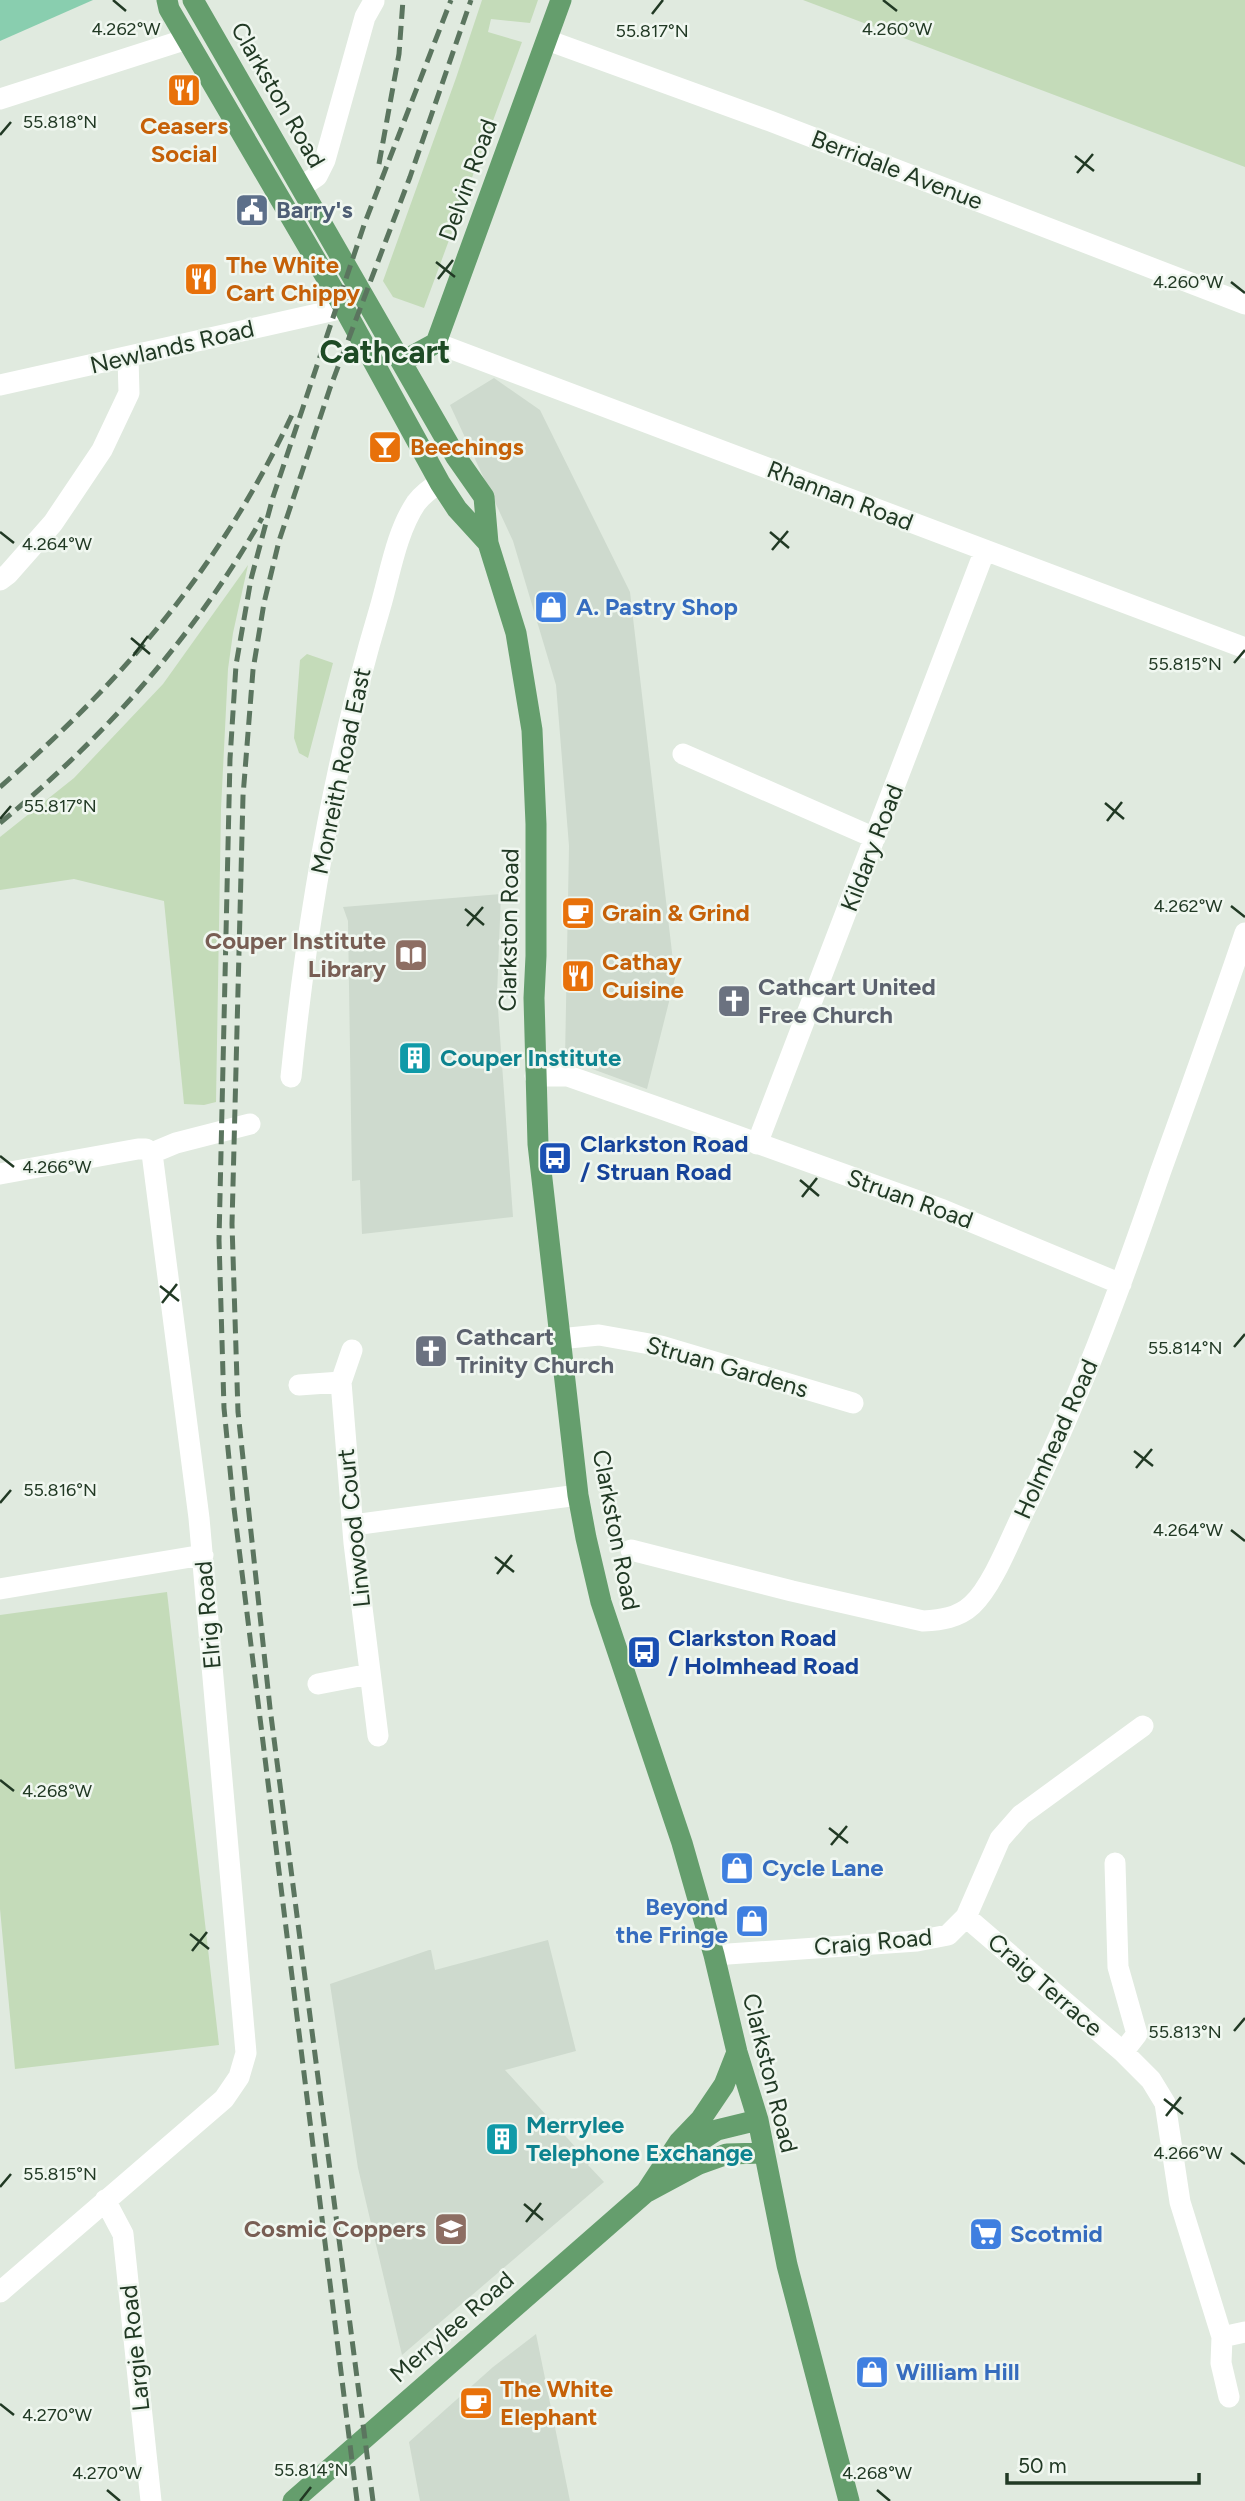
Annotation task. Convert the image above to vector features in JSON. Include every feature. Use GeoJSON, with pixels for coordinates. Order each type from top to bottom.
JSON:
{"type":"FeatureCollection","features":[{"type":"Feature","properties":{"kind":"main road","name":"Clarkston Road"},"geometry":{"type":"LineString","coordinates":[[193,0],[456,457],[484,497],[488,543],[516,633],[532,730],[536,824],[534,998],[538,1144],[578,1494],[601,1602],[682,1843],[714,1955],[737,2052],[758,2120],[787,2265],[849,2501]]}},
{"type":"Feature","properties":{"kind":"main road","name":"Delvin Road"},"geometry":{"type":"LineString","coordinates":[[436,343],[561,0]]}},
{"type":"Feature","properties":{"kind":"main road","name":"Clarkston Road"},"geometry":{"type":"LineString","coordinates":[[168,4],[344,308],[440,483],[457,509],[488,543]]}},
{"type":"Feature","properties":{"kind":"main road","name":"Clarkston Road"},"geometry":{"type":"LineString","coordinates":[[344,308],[403,361]]}},
{"type":"Feature","properties":{"kind":"main road"},"geometry":{"type":"LineString","coordinates":[[403,361],[436,343]]}},
{"type":"Feature","properties":{"kind":"main road","name":"Merrylee Road"},"geometry":{"type":"LineString","coordinates":[[645,2193],[679,2142],[701,2119],[724,2084],[737,2052]]}},
{"type":"Feature","properties":{"kind":"main road","name":"Merrylee Road"},"geometry":{"type":"LineString","coordinates":[[662,2168],[717,2130],[758,2120]]}},
{"type":"Feature","properties":{"kind":"main road","name":"Merrylee Road"},"geometry":{"type":"LineString","coordinates":[[293,2501],[645,2193],[699,2164],[727,2154],[764,2153]]}},
{"type":"Feature","properties":{"kind":"street"},"geometry":{"type":"LineString","coordinates":[[301,187],[317,176],[325,160],[365,18],[374,1]]}},
{"type":"Feature","properties":{"kind":"street"},"geometry":{"type":"LineString","coordinates":[[0,99],[187,38]]}},
{"type":"Feature","properties":{"kind":"street","name":"Berridale Avenue"},"geometry":{"type":"LineString","coordinates":[[547,40],[770,121],[1245,304]]}},
{"type":"Feature","properties":{"kind":"street","name":"Newlands Road"},"geometry":{"type":"LineString","coordinates":[[0,385],[344,308]]}},
{"type":"Feature","properties":{"kind":"street","name":"Rhannan Road"},"geometry":{"type":"LineString","coordinates":[[436,343],[1245,648]]}},
{"type":"Feature","properties":{"kind":"street"},"geometry":{"type":"LineString","coordinates":[[0,580],[53,523],[102,450],[129,393],[128,358]]}},
{"type":"Feature","properties":{"kind":"street","name":"Monreith Road East"},"geometry":{"type":"LineString","coordinates":[[291,1077],[314,900],[338,771],[366,654],[404,530],[418,501],[429,489],[440,483]]}},
{"type":"Feature","properties":{"kind":"street","name":"Kildary Road"},"geometry":{"type":"LineString","coordinates":[[757,1144],[985,551]]}},
{"type":"Feature","properties":{"kind":"street"},"geometry":{"type":"LineString","coordinates":[[683,754],[876,838]]}},
{"type":"Feature","properties":{"kind":"street","name":"Holmhead Road"},"geometry":{"type":"LineString","coordinates":[[631,1550],[923,1621],[958,1615],[973,1604],[986,1587],[1077,1399],[1121,1284],[1245,933]]}},
{"type":"Feature","properties":{"kind":"street","name":"Struan Road"},"geometry":{"type":"LineString","coordinates":[[535,1076],[568,1076],[943,1210],[1121,1284]]}},
{"type":"Feature","properties":{"kind":"street"},"geometry":{"type":"LineString","coordinates":[[0,1174],[138,1149],[146,1149],[152,1153],[250,1124]]}},
{"type":"Feature","properties":{"kind":"street","name":"Elrig Road"},"geometry":{"type":"LineString","coordinates":[[105,2200],[224,2099],[239,2077],[246,2053],[203,1555],[152,1153]]}},
{"type":"Feature","properties":{"kind":"street","name":"Struan Gardens"},"geometry":{"type":"LineString","coordinates":[[559,1339],[599,1335],[661,1346],[853,1403]]}},
{"type":"Feature","properties":{"kind":"street","name":"Linwood Court"},"geometry":{"type":"LineString","coordinates":[[352,1350],[341,1382],[353,1525],[378,1736]]}},
{"type":"Feature","properties":{"kind":"street"},"geometry":{"type":"LineString","coordinates":[[299,1385],[341,1382]]}},
{"type":"Feature","properties":{"kind":"street"},"geometry":{"type":"LineString","coordinates":[[353,1525],[578,1494]]}},
{"type":"Feature","properties":{"kind":"street"},"geometry":{"type":"LineString","coordinates":[[0,1589],[203,1555]]}},
{"type":"Feature","properties":{"kind":"street"},"geometry":{"type":"LineString","coordinates":[[318,1684],[370,1674]]}},
{"type":"Feature","properties":{"kind":"street","name":"Craig Road"},"geometry":{"type":"LineString","coordinates":[[714,1955],[917,1941],[948,1935],[966,1917],[1000,1839],[1021,1815],[1143,1726]]}},
{"type":"Feature","properties":{"kind":"street","name":"Craig Terrace"},"geometry":{"type":"LineString","coordinates":[[1115,1863],[1118,1967],[1137,2034],[1123,2052]]}},
{"type":"Feature","properties":{"kind":"street","name":"Craig Terrace"},"geometry":{"type":"LineString","coordinates":[[966,1917],[1123,2052],[1151,2080],[1165,2103],[1180,2202],[1222,2337],[1221,2363],[1229,2397]]}},
{"type":"Feature","properties":{"kind":"street"},"geometry":{"type":"LineString","coordinates":[[0,2292],[105,2200]]}},
{"type":"Feature","properties":{"kind":"street","name":"Largie Road"},"geometry":{"type":"LineString","coordinates":[[105,2200],[123,2234],[151,2501]]}},
{"type":"Feature","properties":{"kind":"street"},"geometry":{"type":"LineString","coordinates":[[1222,2337],[1245,2333]]}},
{"type":"Feature","properties":{"kind":"shaded area"},"geometry":{"type":"Polygon","coordinates":[[[0,0],[93,0],[0,41],[0,0]]]}},
{"type":"Feature","properties":{"kind":"shaded area"},"geometry":{"type":"Polygon","coordinates":[[[482,0],[538,0],[530,23],[491,19],[488,32],[522,42],[424,308],[393,297],[383,281],[482,0]]]}},
{"type":"Feature","properties":{"kind":"shaded area"},"geometry":{"type":"Polygon","coordinates":[[[803,0],[1245,0],[1245,167],[803,0]]]}},
{"type":"Feature","properties":{"kind":"shaded area"},"geometry":{"type":"Polygon","coordinates":[[[494,378],[540,410],[630,592],[675,978],[647,1089],[565,1059],[569,846],[556,685],[513,541],[450,405],[494,378]]]}},
{"type":"Feature","properties":{"kind":"shaded area"},"geometry":{"type":"Polygon","coordinates":[[[248,565],[228,669],[221,809],[216,1102],[204,1105],[184,1104],[164,901],[74,879],[0,890],[0,837],[74,778],[163,684],[248,565]]]}},
{"type":"Feature","properties":{"kind":"shaded area"},"geometry":{"type":"Polygon","coordinates":[[[307,654],[333,663],[308,758],[299,753],[294,738],[300,660],[307,654]]]}},
{"type":"Feature","properties":{"kind":"shaded area"},"geometry":{"type":"Polygon","coordinates":[[[501,894],[497,995],[513,1217],[362,1234],[360,1180],[352,1181],[348,921],[343,907],[501,894]]]}},
{"type":"Feature","properties":{"kind":"shaded area"},"geometry":{"type":"Polygon","coordinates":[[[167,1592],[219,2045],[15,2069],[0,1909],[0,1615],[167,1592]]]}},
{"type":"Feature","properties":{"kind":"shaded area"},"geometry":{"type":"Polygon","coordinates":[[[548,1940],[576,2051],[505,2070],[604,2182],[402,2355],[358,2168],[330,1984],[429,1950],[435,1970],[548,1940]]]}},
{"type":"Feature","properties":{"kind":"shaded area"},"geometry":{"type":"Polygon","coordinates":[[[536,2334],[570,2501],[420,2501],[409,2442],[493,2367],[536,2334]]]}},
{"type":"Feature","properties":{"kind":"railway"},"geometry":{"type":"LineString","coordinates":[[379,164],[399,54],[403,0]]}},
{"type":"Feature","properties":{"kind":"railway"},"geometry":{"type":"LineString","coordinates":[[357,2501],[233,1500],[224,1408],[219,1240],[230,759],[236,665],[251,579],[273,497],[364,225],[451,0]]}},
{"type":"Feature","properties":{"kind":"railway"},"geometry":{"type":"LineString","coordinates":[[373,2501],[270,1708],[238,1412],[232,1224],[243,796],[253,670],[264,603],[279,541],[330,388],[410,177],[471,0]]}},
{"type":"Feature","properties":{"kind":"railway"},"geometry":{"type":"LineString","coordinates":[[0,787],[88,705],[129,662],[166,617],[234,522],[292,415]]}},
{"type":"Feature","properties":{"kind":"railway"},"geometry":{"type":"LineString","coordinates":[[0,823],[75,756],[145,683],[207,603],[262,518]]}},
{"type":"Feature","properties":{"kind":"place","name":"Ceasers Social"},"geometry":{"type":"Point","coordinates":[184,90]}},
{"type":"Feature","properties":{"kind":"place","name":"Barry's"},"geometry":{"type":"Point","coordinates":[252,210]}},
{"type":"Feature","properties":{"kind":"place","name":"The White Cart Chippy"},"geometry":{"type":"Point","coordinates":[201,279]}},
{"type":"Feature","properties":{"kind":"place","name":"Beechings"},"geometry":{"type":"Point","coordinates":[385,447]}},
{"type":"Feature","properties":{"kind":"place","name":"A. Pastry Shop"},"geometry":{"type":"Point","coordinates":[551,607]}},
{"type":"Feature","properties":{"kind":"place","name":"Grain & Grind"},"geometry":{"type":"Point","coordinates":[578,913]}},
{"type":"Feature","properties":{"kind":"place","name":"Couper Institute Library"},"geometry":{"type":"Point","coordinates":[411,955]}},
{"type":"Feature","properties":{"kind":"place","name":"Cathay Cuisine"},"geometry":{"type":"Point","coordinates":[578,976]}},
{"type":"Feature","properties":{"kind":"place","name":"Cathcart United Free Church"},"geometry":{"type":"Point","coordinates":[734,1001]}},
{"type":"Feature","properties":{"kind":"place","name":"Couper Institute"},"geometry":{"type":"Point","coordinates":[415,1058]}},
{"type":"Feature","properties":{"kind":"place","name":"Clarkston Road / Struan Road"},"geometry":{"type":"Point","coordinates":[555,1158]}},
{"type":"Feature","properties":{"kind":"place","name":"Cathcart Trinity Church"},"geometry":{"type":"Point","coordinates":[431,1351]}},
{"type":"Feature","properties":{"kind":"place","name":"Clarkston Road / Holmhead Road"},"geometry":{"type":"Point","coordinates":[644,1652]}},
{"type":"Feature","properties":{"kind":"place","name":"Cycle Lane"},"geometry":{"type":"Point","coordinates":[737,1868]}},
{"type":"Feature","properties":{"kind":"place","name":"Beyond the Fringe"},"geometry":{"type":"Point","coordinates":[752,1921]}},
{"type":"Feature","properties":{"kind":"place","name":"Merrylee Telephone Exchange"},"geometry":{"type":"Point","coordinates":[502,2139]}},
{"type":"Feature","properties":{"kind":"place","name":"Cosmic Coppers"},"geometry":{"type":"Point","coordinates":[451,2229]}},
{"type":"Feature","properties":{"kind":"place","name":"Scotmid"},"geometry":{"type":"Point","coordinates":[986,2234]}},
{"type":"Feature","properties":{"kind":"place","name":"William Hill"},"geometry":{"type":"Point","coordinates":[872,2372]}},
{"type":"Feature","properties":{"kind":"place","name":"The White Elephant"},"geometry":{"type":"Point","coordinates":[476,2403]}},
{"type":"Feature","properties":{"kind":"district","name":"Cathcart"},"geometry":{"type":"Point","coordinates":[385,352]}}]}
